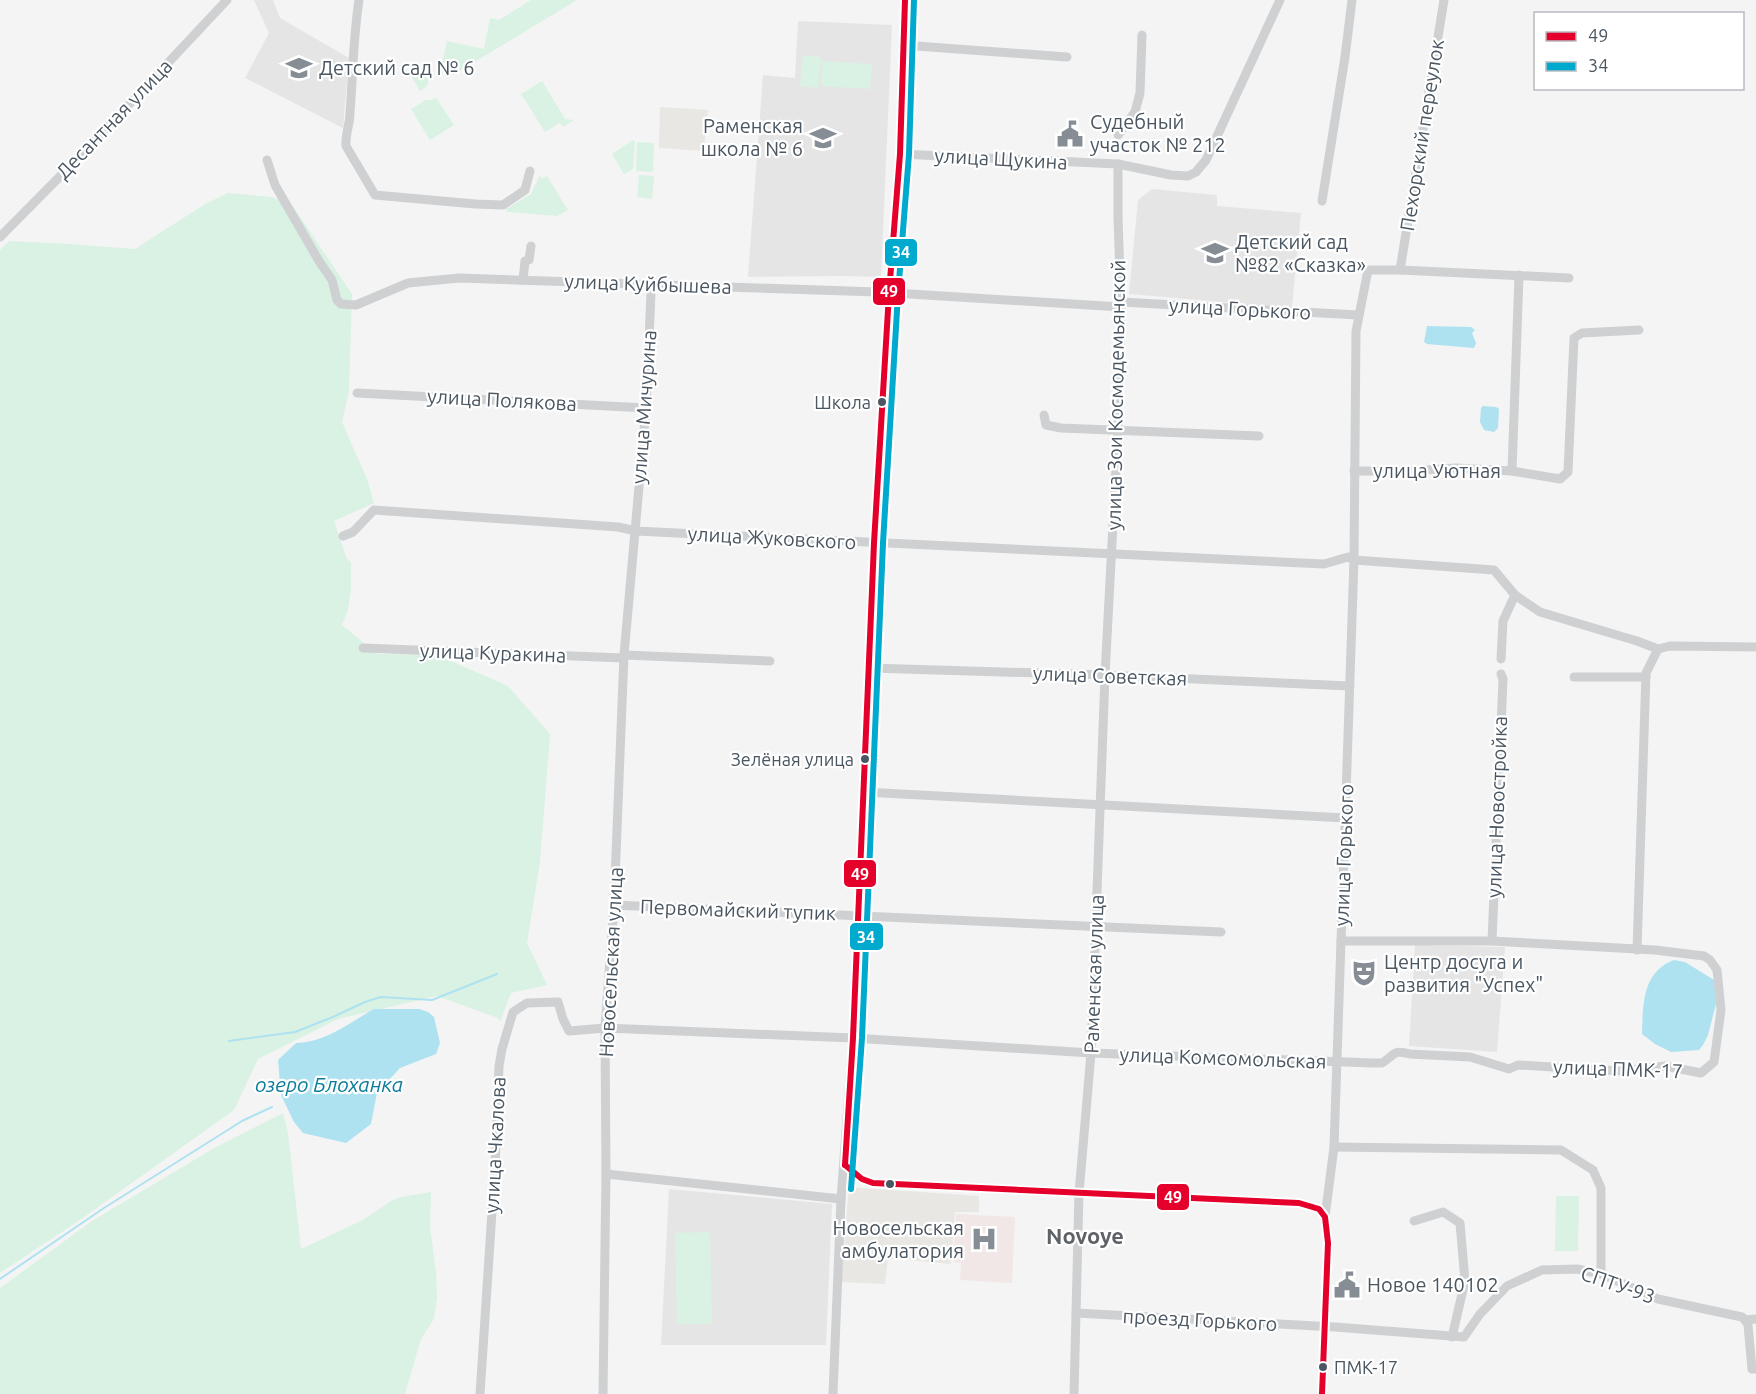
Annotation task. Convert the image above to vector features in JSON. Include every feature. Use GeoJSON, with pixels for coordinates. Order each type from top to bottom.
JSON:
{"type":"FeatureCollection","features":[{"type":"Feature","properties":{"kind":"street","name":"Десантная улица"},"geometry":{"type":"LineString","coordinates":[[0,237],[90,146],[227,0]]}},
{"type":"Feature","properties":{"kind":"street"},"geometry":{"type":"LineString","coordinates":[[359,0],[350,115],[345,138],[346,146],[375,195],[503,205],[525,190],[530,171]]}},
{"type":"Feature","properties":{"kind":"street"},"geometry":{"type":"LineString","coordinates":[[833,1394],[841,1199],[853,1038],[874,543],[888,293],[900,153],[905,0]]}},
{"type":"Feature","properties":{"kind":"street","name":"улица Щукина"},"geometry":{"type":"LineString","coordinates":[[900,153],[1118,165],[1188,176],[1196,172],[1206,160],[1280,0]]}},
{"type":"Feature","properties":{"kind":"street"},"geometry":{"type":"LineString","coordinates":[[1322,201],[1352,0]]}},
{"type":"Feature","properties":{"kind":"street","name":"Пехорский переулок"},"geometry":{"type":"LineString","coordinates":[[1400,270],[1444,0]]}},
{"type":"Feature","properties":{"kind":"street"},"geometry":{"type":"LineString","coordinates":[[1118,135],[1135,112],[1140,93],[1142,35]]}},
{"type":"Feature","properties":{"kind":"street"},"geometry":{"type":"LineString","coordinates":[[903,45],[1067,57]]}},
{"type":"Feature","properties":{"kind":"street","name":"улица Куйбышева"},"geometry":{"type":"LineString","coordinates":[[267,160],[275,186],[332,280],[337,300],[341,304],[356,305],[408,283],[459,278],[888,293],[1121,305]]}},
{"type":"Feature","properties":{"kind":"street","name":"улица Зои Космодемьянской"},"geometry":{"type":"LineString","coordinates":[[1111,554],[1118,430],[1121,305],[1118,165]]}},
{"type":"Feature","properties":{"kind":"street"},"geometry":{"type":"LineString","coordinates":[[524,280],[525,261],[529,260],[531,246]]}},
{"type":"Feature","properties":{"kind":"street","name":"улица Горького"},"geometry":{"type":"LineString","coordinates":[[1322,1394],[1328,1244],[1325,1217],[1334,1147],[1350,686],[1354,560],[1356,331],[1368,270],[1400,270]]}},
{"type":"Feature","properties":{"kind":"street"},"geometry":{"type":"LineString","coordinates":[[1400,270],[1569,278]]}},
{"type":"Feature","properties":{"kind":"street"},"geometry":{"type":"LineString","coordinates":[[1512,471],[1519,275]]}},
{"type":"Feature","properties":{"kind":"street","name":"улица Мичурина"},"geometry":{"type":"LineString","coordinates":[[636,531],[646,408],[651,293],[655,284]]}},
{"type":"Feature","properties":{"kind":"street","name":"улица Горького"},"geometry":{"type":"LineString","coordinates":[[1121,305],[1358,315]]}},
{"type":"Feature","properties":{"kind":"street","name":"улица Уютная"},"geometry":{"type":"LineString","coordinates":[[1354,471],[1456,468],[1512,471],[1560,479],[1568,472],[1574,338],[1582,333],[1639,330]]}},
{"type":"Feature","properties":{"kind":"street","name":"улица Полякова"},"geometry":{"type":"LineString","coordinates":[[357,393],[646,408]]}},
{"type":"Feature","properties":{"kind":"street"},"geometry":{"type":"LineString","coordinates":[[1044,415],[1046,425],[1054,427],[1259,436]]}},
{"type":"Feature","properties":{"kind":"street","name":"улица Жуковского"},"geometry":{"type":"LineString","coordinates":[[343,536],[353,532],[374,510],[618,527],[636,531],[874,543],[1324,564],[1348,557],[1354,560],[1494,570],[1515,595],[1540,612],[1658,649]]}},
{"type":"Feature","properties":{"kind":"street","name":"Новосельская улица"},"geometry":{"type":"LineString","coordinates":[[603,1394],[605,1028],[614,905],[624,657],[636,531]]}},
{"type":"Feature","properties":{"kind":"street","name":"Раменская улица"},"geometry":{"type":"LineString","coordinates":[[1074,1394],[1079,1193],[1091,1053],[1111,554]]}},
{"type":"Feature","properties":{"kind":"street"},"geometry":{"type":"LineString","coordinates":[[1501,658],[1503,621],[1515,595]]}},
{"type":"Feature","properties":{"kind":"street"},"geometry":{"type":"LineString","coordinates":[[1636,950],[1646,673],[1658,649],[1670,646],[1756,647]]}},
{"type":"Feature","properties":{"kind":"street","name":"улица Куракина"},"geometry":{"type":"LineString","coordinates":[[363,648],[770,661]]}},
{"type":"Feature","properties":{"kind":"street","name":"улица Советская"},"geometry":{"type":"LineString","coordinates":[[870,668],[1105,675],[1350,686]]}},
{"type":"Feature","properties":{"kind":"street","name":"улица Новостройка"},"geometry":{"type":"LineString","coordinates":[[1492,940],[1503,679],[1501,674]]}},
{"type":"Feature","properties":{"kind":"street"},"geometry":{"type":"LineString","coordinates":[[1574,677],[1646,677]]}},
{"type":"Feature","properties":{"kind":"street"},"geometry":{"type":"LineString","coordinates":[[864,792],[1345,818]]}},
{"type":"Feature","properties":{"kind":"street","name":"Первомайский тупик"},"geometry":{"type":"LineString","coordinates":[[614,905],[1221,932]]}},
{"type":"Feature","properties":{"kind":"street","name":"улица ПМК-17"},"geometry":{"type":"LineString","coordinates":[[1338,1061],[1382,1063],[1396,1052],[1401,1052],[1470,1057],[1509,1069],[1518,1065],[1620,1071],[1665,1066],[1701,1073],[1714,1062],[1721,1010],[1717,970],[1704,956],[1655,950],[1492,940],[1341,941]]}},
{"type":"Feature","properties":{"kind":"street","name":"улица Чкалова"},"geometry":{"type":"LineString","coordinates":[[480,1394],[499,1066],[513,1012],[527,1003],[558,1002],[569,1031],[605,1028]]}},
{"type":"Feature","properties":{"kind":"street","name":"улица Комсомольская"},"geometry":{"type":"LineString","coordinates":[[605,1028],[853,1038],[1091,1053],[1338,1061]]}},
{"type":"Feature","properties":{"kind":"street"},"geometry":{"type":"LineString","coordinates":[[1334,1147],[1561,1150],[1593,1170],[1601,1188],[1601,1275]]}},
{"type":"Feature","properties":{"kind":"street"},"geometry":{"type":"LineString","coordinates":[[844,1165],[862,1179],[873,1183],[1299,1203],[1319,1209],[1325,1217]]}},
{"type":"Feature","properties":{"kind":"street"},"geometry":{"type":"LineString","coordinates":[[606,1174],[841,1199]]}},
{"type":"Feature","properties":{"kind":"street"},"geometry":{"type":"LineString","coordinates":[[1325,1327],[1452,1337],[1465,1281],[1460,1223],[1443,1212],[1414,1221]]}},
{"type":"Feature","properties":{"kind":"street","name":"СПТУ-93"},"geometry":{"type":"LineString","coordinates":[[1452,1337],[1464,1337],[1480,1314],[1507,1286],[1542,1270],[1577,1269],[1601,1275],[1658,1299],[1742,1317],[1745,1320],[1756,1319]]}},
{"type":"Feature","properties":{"kind":"street","name":"проезд Горького"},"geometry":{"type":"LineString","coordinates":[[1076,1313],[1325,1327]]}},
{"type":"Feature","properties":{"kind":"street"},"geometry":{"type":"LineString","coordinates":[[1745,1320],[1748,1325],[1752,1369],[1756,1369]]}},
{"type":"Feature","properties":{"kind":"shaded area","name":"Детский сад № 6"},"geometry":{"type":"Polygon","coordinates":[[[254,0],[273,0],[280,18],[349,58],[343,128],[245,78],[269,33],[254,0]]]}},
{"type":"Feature","properties":{"kind":"shaded area","name":"Раменская школа № 6"},"geometry":{"type":"Polygon","coordinates":[[[798,21],[892,25],[881,277],[748,277],[763,75],[795,78],[798,21]]]}},
{"type":"Feature","properties":{"kind":"shaded area"},"geometry":{"type":"Polygon","coordinates":[[[660,107],[708,110],[704,151],[659,148],[660,107]]]}},
{"type":"Feature","properties":{"kind":"shaded area","name":"Детский сад №82 «Сказка»"},"geometry":{"type":"Polygon","coordinates":[[[1152,189],[1217,195],[1217,206],[1301,213],[1292,308],[1129,294],[1138,200],[1152,189]]]}},
{"type":"Feature","properties":{"kind":"shaded area"},"geometry":{"type":"Polygon","coordinates":[[[1415,945],[1505,947],[1497,1052],[1409,1046],[1415,945]]]}},
{"type":"Feature","properties":{"kind":"shaded area"},"geometry":{"type":"Polygon","coordinates":[[[849,1187],[979,1196],[979,1212],[955,1212],[951,1264],[888,1258],[885,1284],[841,1282],[849,1187]]]}},
{"type":"Feature","properties":{"kind":"shaded area"},"geometry":{"type":"Polygon","coordinates":[[[669,1189],[832,1204],[826,1345],[661,1345],[669,1189]]]}},
{"type":"Feature","properties":{"kind":"shaded area","name":"Новосельская амбулатория"},"geometry":{"type":"Polygon","coordinates":[[[956,1214],[1015,1217],[1012,1283],[960,1280],[961,1263],[953,1262],[956,1214]]]}},
{"type":"Feature","properties":{"kind":"green space"},"geometry":{"type":"Polygon","coordinates":[[[531,0],[577,0],[453,75],[440,73],[447,41],[484,49],[490,18],[499,20],[531,0]]]}},
{"type":"Feature","properties":{"kind":"green space"},"geometry":{"type":"Polygon","coordinates":[[[803,55],[821,57],[818,88],[800,86],[803,55]]]}},
{"type":"Feature","properties":{"kind":"green space"},"geometry":{"type":"Polygon","coordinates":[[[822,61],[872,64],[870,89],[821,86],[822,61]]]}},
{"type":"Feature","properties":{"kind":"green space"},"geometry":{"type":"Polygon","coordinates":[[[414,68],[431,71],[427,86],[420,91],[411,76],[414,68]]]}},
{"type":"Feature","properties":{"kind":"green space"},"geometry":{"type":"Polygon","coordinates":[[[542,81],[565,119],[574,120],[563,127],[560,123],[545,132],[521,94],[542,81]]]}},
{"type":"Feature","properties":{"kind":"green space"},"geometry":{"type":"Polygon","coordinates":[[[436,98],[454,125],[430,140],[411,109],[426,100],[436,98]]]}},
{"type":"Feature","properties":{"kind":"green space"},"geometry":{"type":"Polygon","coordinates":[[[633,140],[635,143],[633,169],[624,174],[612,154],[633,140]]]}},
{"type":"Feature","properties":{"kind":"green space"},"geometry":{"type":"Polygon","coordinates":[[[637,142],[654,143],[653,172],[636,171],[637,142]]]}},
{"type":"Feature","properties":{"kind":"green space"},"geometry":{"type":"Polygon","coordinates":[[[540,175],[542,179],[547,176],[568,210],[557,216],[507,212],[506,209],[531,194],[540,175]]]}},
{"type":"Feature","properties":{"kind":"green space"},"geometry":{"type":"Polygon","coordinates":[[[639,175],[654,176],[652,199],[637,197],[639,175]]]}},
{"type":"Feature","properties":{"kind":"green space"},"geometry":{"type":"Polygon","coordinates":[[[228,193],[271,197],[292,205],[352,294],[349,391],[342,422],[367,479],[374,503],[334,521],[346,557],[351,563],[348,610],[342,625],[377,654],[437,655],[508,686],[550,734],[540,862],[527,943],[547,985],[511,993],[500,1022],[498,1018],[437,996],[338,1019],[258,1059],[234,1110],[80,1220],[0,1273],[0,250],[9,241],[135,249],[205,204],[228,193]]]}},
{"type":"Feature","properties":{"kind":"green space"},"geometry":{"type":"Polygon","coordinates":[[[283,1113],[288,1133],[301,1249],[363,1220],[391,1201],[431,1192],[430,1227],[437,1297],[434,1319],[421,1339],[405,1394],[0,1394],[0,1288],[92,1221],[216,1147],[283,1113]]]}},
{"type":"Feature","properties":{"kind":"green space"},"geometry":{"type":"Polygon","coordinates":[[[1556,1196],[1579,1196],[1578,1251],[1555,1251],[1556,1196]]]}},
{"type":"Feature","properties":{"kind":"green space"},"geometry":{"type":"Polygon","coordinates":[[[710,1232],[712,1324],[677,1324],[675,1233],[710,1232]]]}},
{"type":"Feature","properties":{"kind":"water"},"geometry":{"type":"Polygon","coordinates":[[[1427,326],[1471,327],[1475,330],[1472,333],[1476,343],[1474,348],[1427,344],[1424,342],[1427,326]]]}},
{"type":"Feature","properties":{"kind":"water"},"geometry":{"type":"Polygon","coordinates":[[[1483,406],[1499,409],[1498,428],[1494,432],[1484,430],[1480,422],[1483,406]]]}},
{"type":"Feature","properties":{"kind":"water"},"geometry":{"type":"Polygon","coordinates":[[[1674,960],[1685,962],[1714,980],[1716,1004],[1708,1035],[1699,1050],[1671,1052],[1642,1034],[1644,1001],[1650,981],[1663,965],[1674,960]]]}},
{"type":"Feature","properties":{"kind":"water","name":"озеро Блоханка"},"geometry":{"type":"Polygon","coordinates":[[[374,1009],[419,1009],[428,1012],[434,1017],[440,1043],[436,1054],[400,1068],[377,1093],[371,1124],[346,1143],[303,1133],[294,1122],[281,1095],[278,1060],[296,1043],[327,1036],[374,1009]]]}},
{"type":"Feature","properties":{"kind":"waterway"},"geometry":{"type":"LineString","coordinates":[[229,1041],[295,1032],[381,997],[432,1000],[497,974]]}},
{"type":"Feature","properties":{"kind":"waterway"},"geometry":{"type":"LineString","coordinates":[[0,1279],[104,1208],[242,1121],[272,1107]]}},
{"type":"Feature","properties":{"kind":"transit line","name":"49"},"geometry":{"type":"LineString","coordinates":[[845,1165],[853,1038],[874,543],[900,154],[905,0]]}},
{"type":"Feature","properties":{"kind":"transit line","name":"34"},"geometry":{"type":"LineString","coordinates":[[851,1189],[862,1038],[883,543],[909,154],[914,0]]}},
{"type":"Feature","properties":{"kind":"transit line","name":"49"},"geometry":{"type":"LineString","coordinates":[[845,1165],[862,1179],[873,1183],[1299,1203],[1319,1209],[1325,1217],[1328,1243],[1322,1394]]}},
{"type":"Feature","properties":{"kind":"place","name":"Детский сад № 6"},"geometry":{"type":"Point","coordinates":[299,68]}},
{"type":"Feature","properties":{"kind":"place","name":"Судебный участок № 212"},"geometry":{"type":"Point","coordinates":[1070,134]}},
{"type":"Feature","properties":{"kind":"place","name":"Раменская школа № 6"},"geometry":{"type":"Point","coordinates":[823,138]}},
{"type":"Feature","properties":{"kind":"place","name":"Детский сад №82 «Сказка»"},"geometry":{"type":"Point","coordinates":[1215,253]}},
{"type":"Feature","properties":{"kind":"place","name":"Школа"},"geometry":{"type":"Point","coordinates":[882,402]}},
{"type":"Feature","properties":{"kind":"place","name":"Зелёная улица"},"geometry":{"type":"Point","coordinates":[865,759]}},
{"type":"Feature","properties":{"kind":"place","name":"Центр досуга и развития \"Успех\""},"geometry":{"type":"Point","coordinates":[1364,973]}},
{"type":"Feature","properties":{"kind":"place","name":"Новосельская амбулатория"},"geometry":{"type":"Point","coordinates":[984,1239]}},
{"type":"Feature","properties":{"kind":"place","name":"Новое 140102"},"geometry":{"type":"Point","coordinates":[1347,1285]}},
{"type":"Feature","properties":{"kind":"place","name":"ПМК-17"},"geometry":{"type":"Point","coordinates":[1323,1367]}},
{"type":"Feature","properties":{"kind":"district","name":"Novoye"},"geometry":{"type":"Point","coordinates":[1085,1236]}}]}
